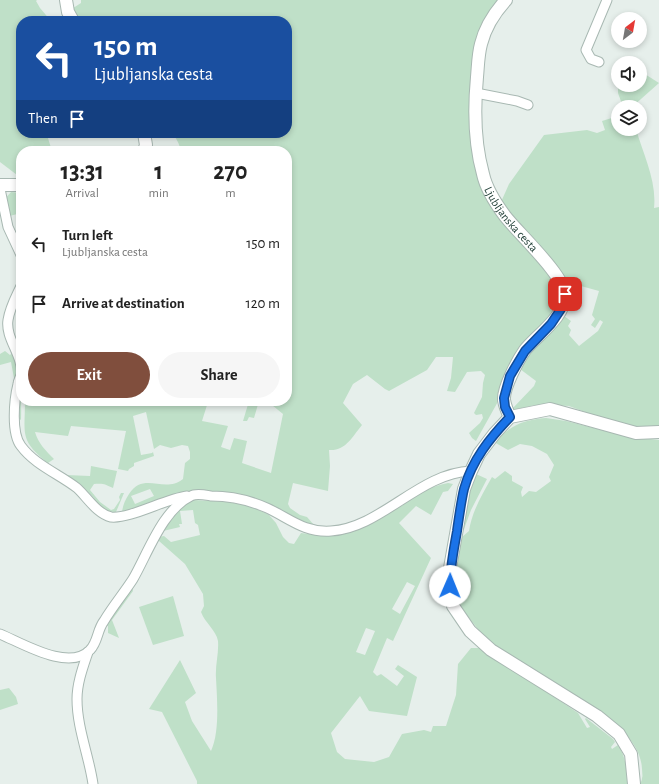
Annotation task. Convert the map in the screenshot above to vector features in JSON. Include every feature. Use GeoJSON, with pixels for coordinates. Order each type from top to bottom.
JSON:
{"type":"FeatureCollection","features":[{"type":"Feature","properties":{"kind":"street"},"geometry":{"type":"LineString","coordinates":[[66,0],[70,16]]}},
{"type":"Feature","properties":{"kind":"street","name":"Ljubljanska cesta"},"geometry":{"type":"LineString","coordinates":[[506,0],[488,25],[481,44],[474,108],[477,143],[483,174],[492,194],[505,216],[559,279],[565,294],[561,309],[551,324],[525,351],[510,376],[504,398],[505,407],[510,417]]}},
{"type":"Feature","properties":{"kind":"street"},"geometry":{"type":"LineString","coordinates":[[599,62],[591,59],[586,50],[607,0]]}},
{"type":"Feature","properties":{"kind":"street"},"geometry":{"type":"LineString","coordinates":[[476,93],[528,105]]}},
{"type":"Feature","properties":{"kind":"street"},"geometry":{"type":"LineString","coordinates":[[0,184],[16,185]]}},
{"type":"Feature","properties":{"kind":"street"},"geometry":{"type":"LineString","coordinates":[[0,189],[8,227],[16,244]]}},
{"type":"Feature","properties":{"kind":"street"},"geometry":{"type":"LineString","coordinates":[[16,297],[7,321],[8,332],[16,353]]}},
{"type":"Feature","properties":{"kind":"street"},"geometry":{"type":"LineString","coordinates":[[16,403],[16,436],[21,446],[40,464],[78,489],[102,513],[111,516],[122,516],[176,497],[192,495],[227,496],[240,498],[268,508],[303,528],[319,532],[332,531],[367,521],[424,486],[447,475],[471,471]]}},
{"type":"Feature","properties":{"kind":"street"},"geometry":{"type":"LineString","coordinates":[[634,784],[631,754],[619,734],[597,716],[491,650],[470,631],[453,606],[450,568],[464,489],[471,471],[479,454],[495,433],[510,417],[550,409],[636,433],[659,432]]}},
{"type":"Feature","properties":{"kind":"street"},"geometry":{"type":"LineString","coordinates":[[93,784],[92,771],[82,736],[77,698],[88,652],[96,643],[102,622],[132,580],[169,514],[180,502],[192,495]]}},
{"type":"Feature","properties":{"kind":"street"},"geometry":{"type":"LineString","coordinates":[[0,634],[62,659],[76,657],[88,652]]}},
{"type":"Feature","properties":{"kind":"green space"},"geometry":{"type":"Polygon","coordinates":[[[0,0],[37,0],[36,1],[40,8],[47,16],[16,16],[16,138],[48,138],[50,146],[16,146],[16,174],[0,162],[0,0]]]}},
{"type":"Feature","properties":{"kind":"green space"},"geometry":{"type":"Polygon","coordinates":[[[81,0],[503,0],[477,41],[478,176],[554,279],[561,293],[559,306],[500,398],[476,441],[469,433],[480,423],[483,418],[482,414],[476,415],[474,413],[482,397],[485,375],[481,371],[467,372],[455,392],[447,391],[451,378],[453,357],[436,357],[427,370],[389,391],[367,375],[353,384],[343,403],[362,425],[344,446],[335,450],[329,450],[330,466],[328,491],[293,483],[288,504],[290,508],[300,515],[307,517],[314,525],[313,528],[211,492],[128,513],[122,512],[126,498],[135,487],[148,483],[176,483],[183,479],[185,463],[190,459],[188,446],[182,445],[171,448],[160,445],[154,449],[146,412],[133,416],[141,455],[153,452],[154,456],[134,463],[134,466],[128,471],[118,469],[126,431],[71,426],[68,436],[35,432],[40,443],[54,459],[48,463],[32,448],[26,436],[25,406],[207,406],[202,421],[228,426],[221,447],[230,450],[234,438],[247,441],[242,463],[271,473],[283,414],[273,406],[292,406],[292,146],[179,146],[175,138],[292,138],[292,16],[73,16],[70,10],[81,3],[81,0]],[[150,489],[131,496],[135,504],[154,496],[150,489]]]}},
{"type":"Feature","properties":{"kind":"green space"},"geometry":{"type":"Polygon","coordinates":[[[647,75],[659,83],[640,100],[620,100],[618,93],[647,92],[647,75]]]}},
{"type":"Feature","properties":{"kind":"green space"},"geometry":{"type":"Polygon","coordinates":[[[611,118],[611,136],[638,136],[649,168],[653,188],[654,208],[659,207],[659,429],[631,427],[606,420],[569,406],[535,405],[512,409],[534,386],[536,381],[520,369],[532,349],[564,316],[571,321],[568,326],[571,330],[569,335],[579,346],[598,331],[603,322],[600,320],[595,328],[591,325],[595,319],[592,315],[599,291],[570,283],[562,278],[501,202],[509,184],[544,135],[587,130],[597,133],[605,130],[602,121],[611,118]]]}},
{"type":"Feature","properties":{"kind":"green space"},"geometry":{"type":"Polygon","coordinates":[[[11,192],[16,192],[16,214],[2,218],[3,201],[11,192]]]}},
{"type":"Feature","properties":{"kind":"green space"},"geometry":{"type":"Polygon","coordinates":[[[5,351],[10,355],[13,352],[16,365],[16,389],[11,362],[0,365],[0,354],[5,351]]]}},
{"type":"Feature","properties":{"kind":"green space"},"geometry":{"type":"Polygon","coordinates":[[[17,406],[21,406],[21,420],[18,418],[17,406]]]}},
{"type":"Feature","properties":{"kind":"green space"},"geometry":{"type":"Polygon","coordinates":[[[248,406],[258,406],[254,418],[249,417],[247,421],[243,421],[248,406]]]}},
{"type":"Feature","properties":{"kind":"green space"},"geometry":{"type":"Polygon","coordinates":[[[546,418],[566,421],[625,436],[659,440],[659,784],[640,784],[642,774],[641,760],[638,751],[633,743],[614,722],[599,711],[489,643],[466,614],[459,602],[456,581],[457,562],[462,537],[469,531],[475,510],[492,477],[495,479],[505,471],[512,476],[512,481],[523,487],[521,492],[522,497],[529,491],[536,492],[551,481],[549,477],[554,465],[547,454],[532,446],[520,444],[508,450],[494,442],[506,431],[518,424],[530,420],[546,418]]]}},
{"type":"Feature","properties":{"kind":"green space"},"geometry":{"type":"Polygon","coordinates":[[[91,466],[117,471],[113,488],[104,484],[94,484],[90,490],[100,502],[111,510],[114,509],[120,500],[119,497],[121,493],[124,493],[116,512],[107,511],[104,509],[87,491],[66,477],[66,475],[90,476],[91,466]]]}},
{"type":"Feature","properties":{"kind":"green space"},"geometry":{"type":"Polygon","coordinates":[[[476,474],[487,479],[471,510],[464,529],[462,528],[470,488],[476,474]]]}},
{"type":"Feature","properties":{"kind":"green space"},"geometry":{"type":"Polygon","coordinates":[[[448,483],[453,484],[448,491],[443,492],[431,515],[416,506],[399,523],[431,558],[393,641],[387,638],[373,672],[377,676],[381,674],[397,686],[404,676],[395,669],[398,665],[417,677],[407,716],[369,711],[360,696],[331,733],[337,752],[345,759],[374,762],[389,757],[402,734],[424,730],[431,732],[433,726],[446,726],[456,695],[458,664],[471,648],[481,648],[578,713],[587,728],[590,727],[585,719],[586,718],[613,739],[615,742],[611,747],[612,749],[618,745],[624,759],[627,784],[197,784],[197,781],[162,712],[149,709],[180,660],[196,693],[185,702],[192,721],[211,751],[217,725],[216,673],[218,641],[215,633],[201,612],[204,606],[203,594],[185,564],[159,541],[159,537],[164,536],[171,542],[200,535],[198,525],[195,523],[193,510],[180,511],[182,524],[179,524],[180,527],[163,531],[179,506],[194,500],[229,502],[253,507],[269,515],[276,523],[283,537],[289,543],[294,544],[301,533],[319,535],[336,534],[362,528],[394,508],[402,506],[418,494],[432,487],[448,483]],[[407,582],[392,609],[400,614],[415,586],[407,582]],[[366,628],[356,652],[365,655],[375,631],[366,628]]]}},
{"type":"Feature","properties":{"kind":"green space"},"geometry":{"type":"Polygon","coordinates":[[[132,587],[133,591],[112,620],[119,638],[108,633],[108,626],[105,624],[132,587]]]}},
{"type":"Feature","properties":{"kind":"green space"},"geometry":{"type":"Polygon","coordinates":[[[173,596],[184,636],[153,645],[139,607],[173,596]]]}},
{"type":"Feature","properties":{"kind":"green space"},"geometry":{"type":"Polygon","coordinates":[[[9,688],[16,697],[18,704],[0,710],[0,690],[9,688]]]}},
{"type":"Feature","properties":{"kind":"route"},"geometry":{"type":"LineString","coordinates":[[450,586],[450,568],[464,489],[471,471],[479,454],[495,433],[510,417],[505,407],[504,398],[510,376],[525,351],[551,324],[561,309],[565,294]]}}]}
